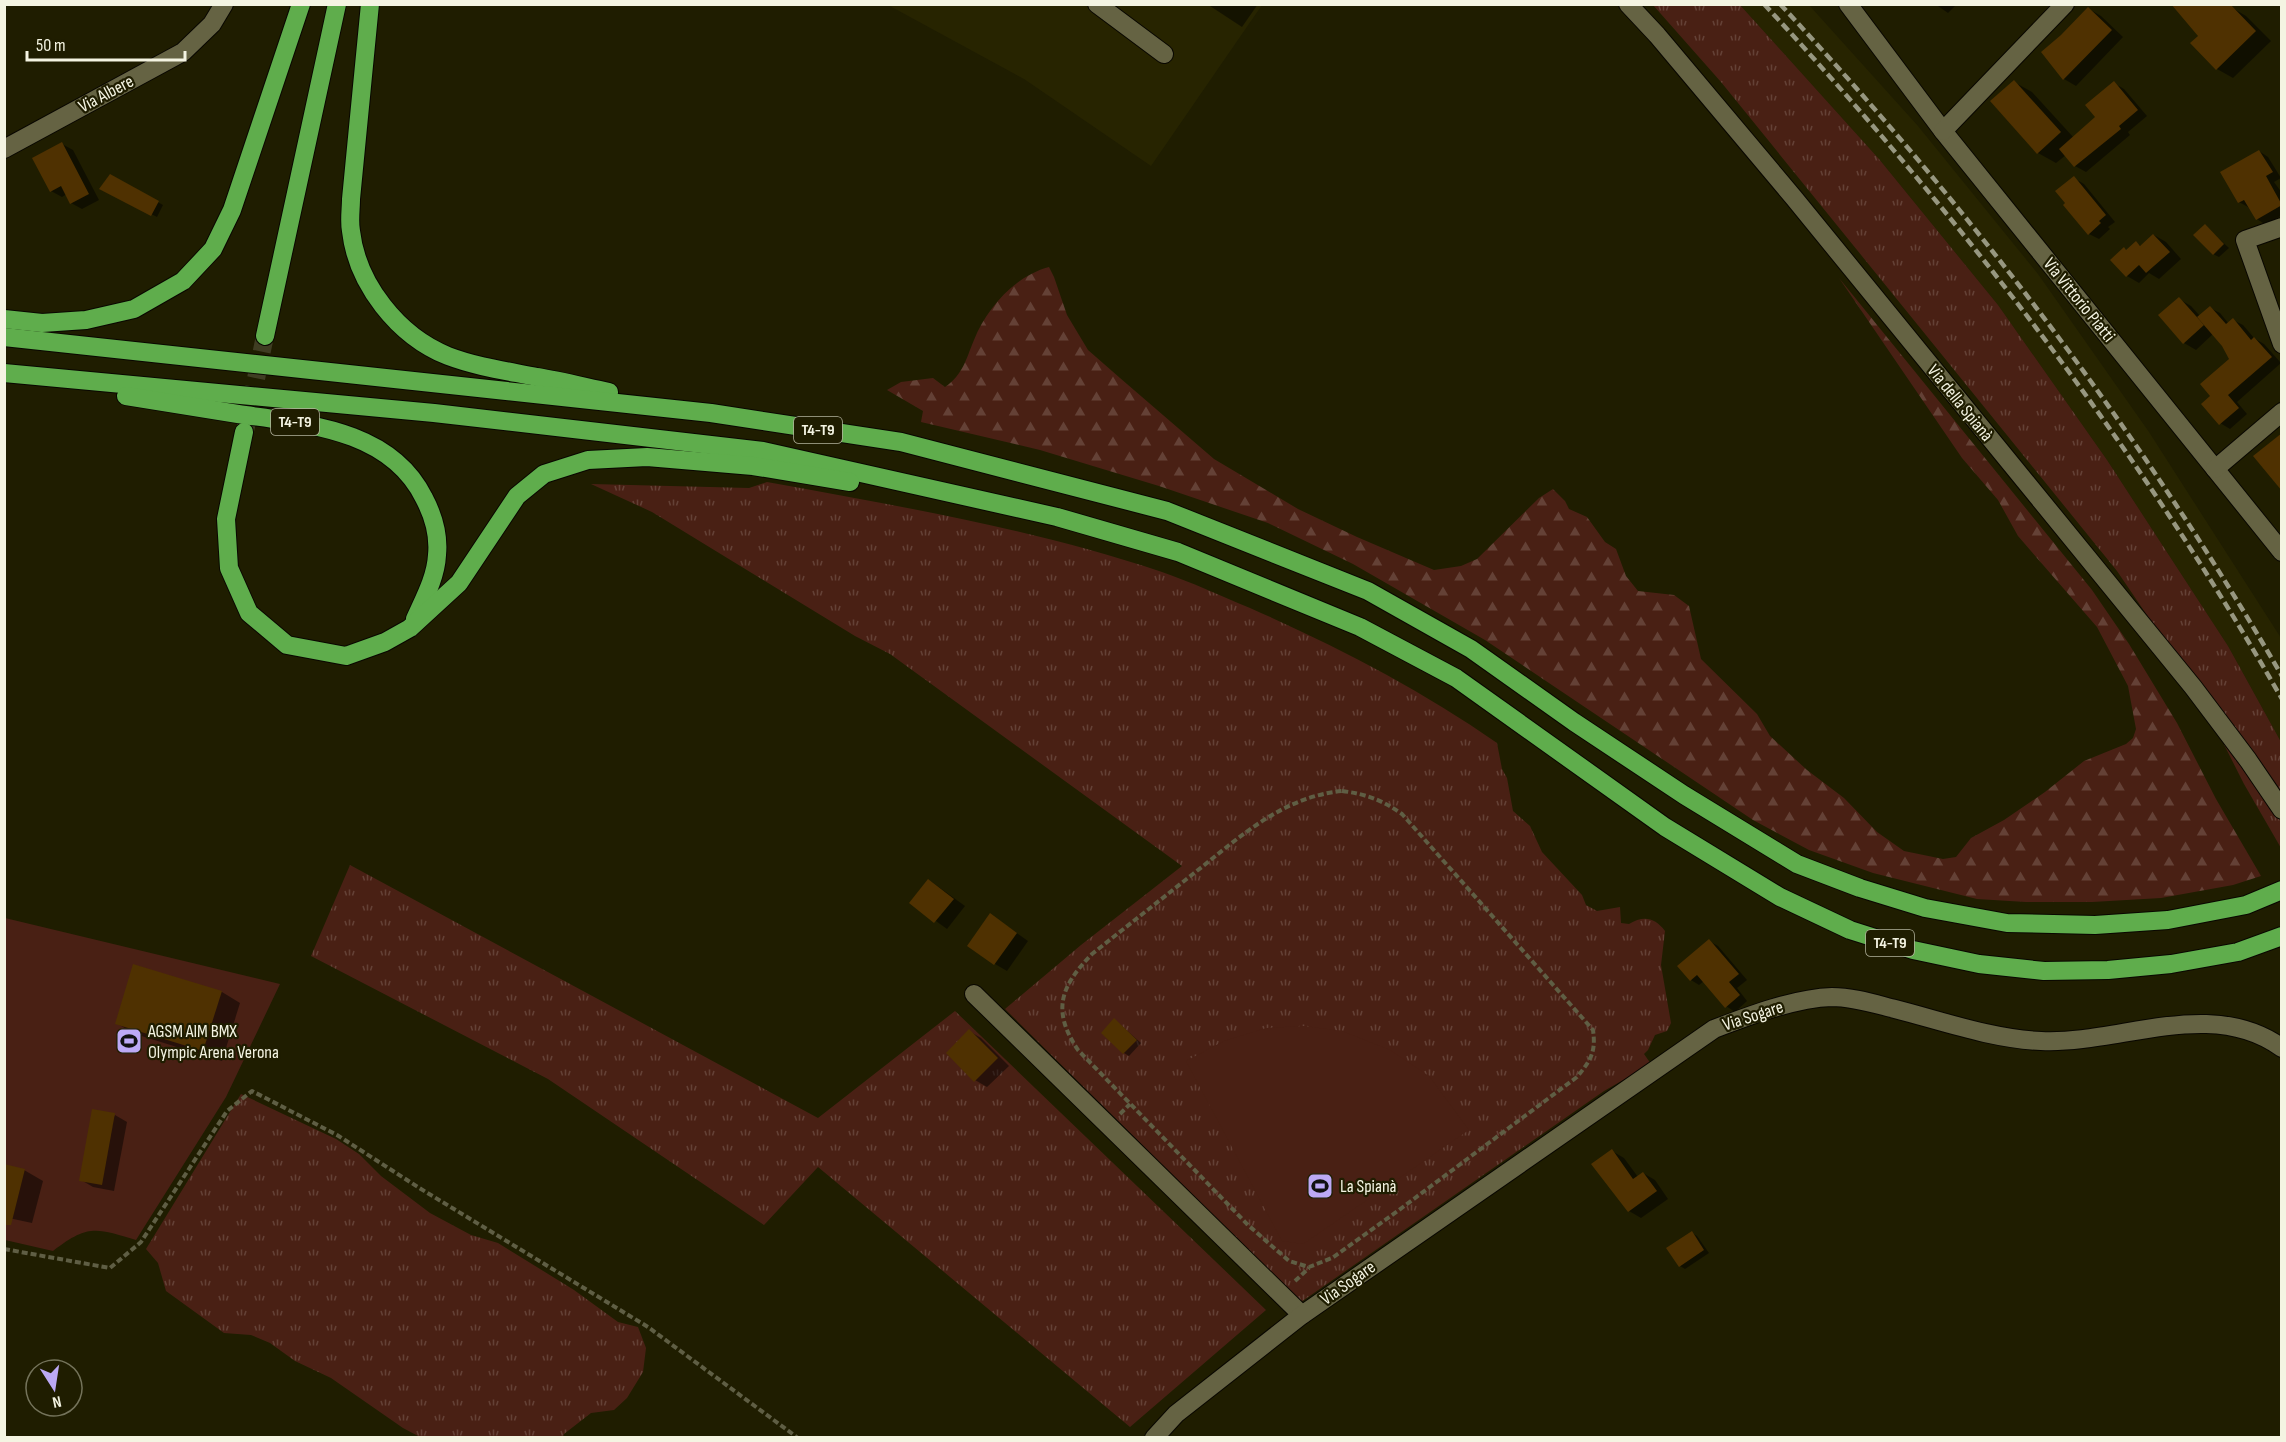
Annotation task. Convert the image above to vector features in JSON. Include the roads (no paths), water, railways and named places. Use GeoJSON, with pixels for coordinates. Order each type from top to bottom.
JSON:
{"type":"FeatureCollection","features":[{"type":"Feature","properties":{"kind":"highway"},"geometry":{"type":"LineString","coordinates":[[4,319],[42,323],[86,320],[134,309],[183,281],[213,249],[232,210],[301,4]]}},
{"type":"Feature","properties":{"kind":"highway"},"geometry":{"type":"LineString","coordinates":[[265,336],[337,4]]}},
{"type":"Feature","properties":{"kind":"highway","name":"T4-T9"},"geometry":{"type":"LineString","coordinates":[[370,4],[351,199],[351,231],[357,259],[367,282],[388,312],[415,336],[446,355],[488,369],[537,376],[711,413]]}},
{"type":"Feature","properties":{"kind":"highway","name":"T4-T9"},"geometry":{"type":"LineString","coordinates":[[4,337],[711,413],[901,442],[1167,511],[1368,591],[1472,650],[1684,795],[1797,864],[1860,888],[1925,909],[2007,923],[2095,925],[2179,918],[2246,905],[2282,890]]}},
{"type":"Feature","properties":{"kind":"highway","name":"T4-T9"},"geometry":{"type":"LineString","coordinates":[[4,374],[434,413],[763,452],[1057,517],[1178,552],[1360,627],[1456,678],[1665,827],[1780,897],[1850,930],[1913,950],[1968,962],[2044,971],[2171,964],[2238,952],[2282,936]]}},
{"type":"Feature","properties":{"kind":"highway","name":"T4-T9"},"geometry":{"type":"LineString","coordinates":[[4,374],[312,425],[372,444],[401,465],[417,484],[433,516],[437,555],[428,590],[410,628]]}},
{"type":"Feature","properties":{"kind":"highway","name":"T4-T9"},"geometry":{"type":"LineString","coordinates":[[244,432],[226,519],[229,568],[249,613],[287,645],[346,656],[385,642],[410,628],[459,584],[517,496],[544,474],[588,460],[648,457],[753,466],[1057,517]]}},
{"type":"Feature","properties":{"kind":"street","name":"Via Albere"},"geometry":{"type":"LineString","coordinates":[[4,149],[183,52],[212,24],[224,4]]}},
{"type":"Feature","properties":{"kind":"street"},"geometry":{"type":"LineString","coordinates":[[1097,4],[1164,54]]}},
{"type":"Feature","properties":{"kind":"street","name":"Via della Spianà"},"geometry":{"type":"LineString","coordinates":[[1628,4],[1657,35],[1794,198],[2193,687],[2282,810]]}},
{"type":"Feature","properties":{"kind":"street","name":"Via Vittorio Piatti"},"geometry":{"type":"LineString","coordinates":[[1848,4],[1943,131],[2282,552]]}},
{"type":"Feature","properties":{"kind":"street"},"geometry":{"type":"LineString","coordinates":[[1943,131],[2065,4]]}},
{"type":"Feature","properties":{"kind":"street"},"geometry":{"type":"LineString","coordinates":[[2282,227],[2245,240],[2282,344]]}},
{"type":"Feature","properties":{"kind":"street"},"geometry":{"type":"LineString","coordinates":[[2215,469],[2282,412]]}},
{"type":"Feature","properties":{"kind":"street","name":"Via Sogare"},"geometry":{"type":"LineString","coordinates":[[974,994],[1302,1315]]}},
{"type":"Feature","properties":{"kind":"street","name":"Via Sogare"},"geometry":{"type":"LineString","coordinates":[[1154,1437],[1176,1414],[1302,1315],[1714,1029],[1785,1005],[1832,997],[1869,1002],[1999,1036],[2042,1041],[2074,1040],[2190,1023],[2234,1028],[2271,1040],[2282,1048]]}},
{"type":"Feature","properties":{"kind":"tunnel"},"geometry":{"type":"LineString","coordinates":[[245,431],[265,336]]}},
{"type":"Feature","properties":{"kind":"railway"},"geometry":{"type":"LineString","coordinates":[[1764,4],[1908,167],[2043,337],[2168,514],[2282,699]]}},
{"type":"Feature","properties":{"kind":"railway"},"geometry":{"type":"LineString","coordinates":[[1780,4],[1919,161],[2050,326],[2112,411],[2171,498],[2228,586],[2282,676]]}},
{"type":"Feature","properties":{"kind":"place","name":"AGSM AIM BMX Olympic Arena Verona"},"geometry":{"type":"Point","coordinates":[129,1041]}},
{"type":"Feature","properties":{"kind":"place","name":"La Spianà"},"geometry":{"type":"Point","coordinates":[1320,1186]}}]}
